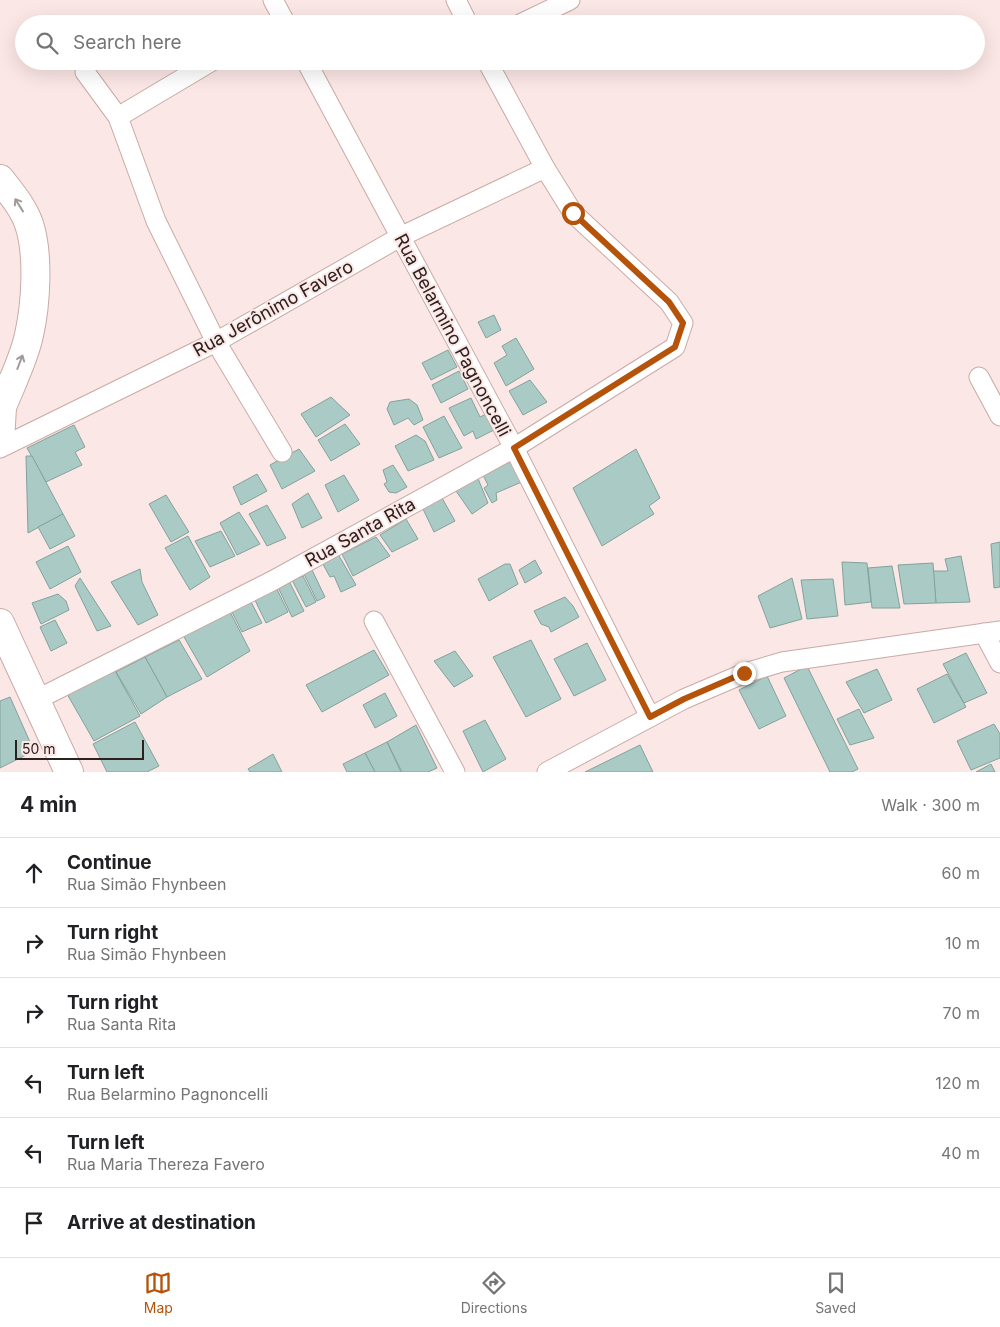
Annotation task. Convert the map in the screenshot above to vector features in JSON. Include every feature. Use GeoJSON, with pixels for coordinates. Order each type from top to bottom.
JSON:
{"type":"FeatureCollection","features":[{"type":"Feature","properties":{"kind":"highway"},"geometry":{"type":"LineString","coordinates":[[0,179],[20,204],[29,224],[34,247],[34,290],[29,336],[1,397],[0,442]]}},
{"type":"Feature","properties":{"kind":"highway"},"geometry":{"type":"LineString","coordinates":[[0,623],[36,700],[66,771]]}},
{"type":"Feature","properties":{"kind":"street"},"geometry":{"type":"LineString","coordinates":[[272,0],[279,15]]}},
{"type":"Feature","properties":{"kind":"street"},"geometry":{"type":"LineString","coordinates":[[456,0],[464,15]]}},
{"type":"Feature","properties":{"kind":"street"},"geometry":{"type":"LineString","coordinates":[[539,15],[570,0]]}},
{"type":"Feature","properties":{"kind":"street"},"geometry":{"type":"LineString","coordinates":[[118,117],[197,70]]}},
{"type":"Feature","properties":{"kind":"street","name":"Rua Belarmino Pagnoncelli"},"geometry":{"type":"LineString","coordinates":[[311,70],[514,448],[650,717]]}},
{"type":"Feature","properties":{"kind":"street"},"geometry":{"type":"LineString","coordinates":[[492,70],[545,168]]}},
{"type":"Feature","properties":{"kind":"street"},"geometry":{"type":"LineString","coordinates":[[85,72],[118,117],[156,221],[216,342],[282,452]]}},
{"type":"Feature","properties":{"kind":"street","name":"Rua Jerônimo Favero"},"geometry":{"type":"LineString","coordinates":[[0,448],[216,342],[400,237],[545,168]]}},
{"type":"Feature","properties":{"kind":"street","name":"Rua Santa Rita"},"geometry":{"type":"LineString","coordinates":[[36,700],[272,581],[514,448],[675,347],[683,323],[669,302],[573,213],[545,168]]}},
{"type":"Feature","properties":{"kind":"street"},"geometry":{"type":"LineString","coordinates":[[979,377],[1000,416]]}},
{"type":"Feature","properties":{"kind":"street"},"geometry":{"type":"LineString","coordinates":[[374,621],[455,772]]}},
{"type":"Feature","properties":{"kind":"street"},"geometry":{"type":"LineString","coordinates":[[547,772],[684,699],[744,673],[782,662],[992,632],[1000,663]]}},
{"type":"Feature","properties":{"kind":"building"},"geometry":{"type":"Polygon","coordinates":[[[494,315],[501,330],[486,338],[478,322],[494,315]]]}},
{"type":"Feature","properties":{"kind":"building"},"geometry":{"type":"Polygon","coordinates":[[[516,338],[534,369],[506,386],[494,363],[507,355],[502,346],[516,338]]]}},
{"type":"Feature","properties":{"kind":"building"},"geometry":{"type":"Polygon","coordinates":[[[448,350],[457,367],[431,380],[422,363],[448,350]]]}},
{"type":"Feature","properties":{"kind":"building"},"geometry":{"type":"Polygon","coordinates":[[[459,371],[468,389],[441,403],[432,385],[459,371]]]}},
{"type":"Feature","properties":{"kind":"building"},"geometry":{"type":"Polygon","coordinates":[[[530,380],[547,402],[523,415],[509,391],[530,380]]]}},
{"type":"Feature","properties":{"kind":"building"},"geometry":{"type":"Polygon","coordinates":[[[331,397],[350,415],[316,437],[301,414],[331,397]]]}},
{"type":"Feature","properties":{"kind":"building"},"geometry":{"type":"Polygon","coordinates":[[[471,398],[480,417],[486,414],[494,430],[476,439],[473,431],[464,436],[449,408],[471,398]]]}},
{"type":"Feature","properties":{"kind":"building"},"geometry":{"type":"Polygon","coordinates":[[[409,399],[417,405],[423,420],[414,425],[408,418],[394,425],[387,409],[390,402],[409,399]]]}},
{"type":"Feature","properties":{"kind":"building"},"geometry":{"type":"Polygon","coordinates":[[[444,416],[462,448],[439,458],[423,427],[444,416]]]}},
{"type":"Feature","properties":{"kind":"building"},"geometry":{"type":"Polygon","coordinates":[[[345,424],[360,444],[331,461],[318,440],[345,424]]]}},
{"type":"Feature","properties":{"kind":"building"},"geometry":{"type":"Polygon","coordinates":[[[74,425],[85,447],[75,452],[82,465],[46,482],[27,448],[74,425]]]}},
{"type":"Feature","properties":{"kind":"building"},"geometry":{"type":"Polygon","coordinates":[[[416,435],[425,441],[434,460],[408,471],[395,446],[416,435]]]}},
{"type":"Feature","properties":{"kind":"building"},"geometry":{"type":"Polygon","coordinates":[[[299,449],[315,471],[282,489],[270,465],[299,449]]]}},
{"type":"Feature","properties":{"kind":"building"},"geometry":{"type":"Polygon","coordinates":[[[636,449],[660,498],[649,506],[654,514],[602,546],[573,488],[636,449]]]}},
{"type":"Feature","properties":{"kind":"building"},"geometry":{"type":"Polygon","coordinates":[[[26,456],[32,456],[63,514],[28,533],[26,456]]]}},
{"type":"Feature","properties":{"kind":"building"},"geometry":{"type":"Polygon","coordinates":[[[511,461],[524,481],[496,493],[497,500],[492,503],[484,488],[488,485],[483,475],[511,461]]]}},
{"type":"Feature","properties":{"kind":"building"},"geometry":{"type":"Polygon","coordinates":[[[393,465],[407,487],[396,493],[389,492],[384,484],[387,482],[383,470],[393,465]]]}},
{"type":"Feature","properties":{"kind":"building"},"geometry":{"type":"Polygon","coordinates":[[[257,474],[267,491],[241,505],[233,487],[257,474]]]}},
{"type":"Feature","properties":{"kind":"building"},"geometry":{"type":"Polygon","coordinates":[[[344,475],[359,500],[338,512],[325,485],[344,475]]]}},
{"type":"Feature","properties":{"kind":"building"},"geometry":{"type":"Polygon","coordinates":[[[477,476],[488,503],[472,514],[454,488],[477,476]]]}},
{"type":"Feature","properties":{"kind":"building"},"geometry":{"type":"Polygon","coordinates":[[[308,493],[322,518],[302,528],[292,504],[308,493]]]}},
{"type":"Feature","properties":{"kind":"building"},"geometry":{"type":"Polygon","coordinates":[[[166,495],[189,532],[171,542],[149,504],[166,495]]]}},
{"type":"Feature","properties":{"kind":"building"},"geometry":{"type":"Polygon","coordinates":[[[442,498],[455,521],[434,532],[423,509],[442,498]]]}},
{"type":"Feature","properties":{"kind":"building"},"geometry":{"type":"Polygon","coordinates":[[[267,505],[286,538],[267,546],[249,514],[267,505]]]}},
{"type":"Feature","properties":{"kind":"building"},"geometry":{"type":"Polygon","coordinates":[[[239,512],[260,544],[237,555],[220,523],[239,512]]]}},
{"type":"Feature","properties":{"kind":"building"},"geometry":{"type":"Polygon","coordinates":[[[63,514],[75,536],[50,549],[38,527],[63,514]]]}},
{"type":"Feature","properties":{"kind":"building"},"geometry":{"type":"Polygon","coordinates":[[[406,519],[418,539],[392,552],[380,535],[406,519]]]}},
{"type":"Feature","properties":{"kind":"building"},"geometry":{"type":"Polygon","coordinates":[[[221,531],[235,556],[210,567],[195,541],[221,531]]]}},
{"type":"Feature","properties":{"kind":"building"},"geometry":{"type":"Polygon","coordinates":[[[188,536],[210,577],[190,590],[165,548],[188,536]]]}},
{"type":"Feature","properties":{"kind":"building"},"geometry":{"type":"Polygon","coordinates":[[[376,537],[390,556],[353,576],[342,554],[376,537]]]}},
{"type":"Feature","properties":{"kind":"building"},"geometry":{"type":"Polygon","coordinates":[[[1000,542],[1000,587],[994,588],[991,544],[1000,542]]]}},
{"type":"Feature","properties":{"kind":"building"},"geometry":{"type":"Polygon","coordinates":[[[68,546],[81,572],[50,589],[36,562],[68,546]]]}},
{"type":"Feature","properties":{"kind":"building"},"geometry":{"type":"Polygon","coordinates":[[[335,549],[356,585],[341,592],[334,576],[330,577],[319,557],[335,549]]]}},
{"type":"Feature","properties":{"kind":"building"},"geometry":{"type":"Polygon","coordinates":[[[961,556],[970,602],[936,603],[933,571],[948,571],[945,559],[961,556]]]}},
{"type":"Feature","properties":{"kind":"building"},"geometry":{"type":"Polygon","coordinates":[[[535,560],[542,573],[525,583],[519,570],[535,560]]]}},
{"type":"Feature","properties":{"kind":"building"},"geometry":{"type":"Polygon","coordinates":[[[842,562],[867,563],[871,602],[845,605],[842,562]]]}},
{"type":"Feature","properties":{"kind":"building"},"geometry":{"type":"Polygon","coordinates":[[[933,563],[936,603],[904,604],[898,565],[933,563]]]}},
{"type":"Feature","properties":{"kind":"building"},"geometry":{"type":"Polygon","coordinates":[[[505,564],[510,564],[518,584],[489,601],[478,579],[505,564]]]}},
{"type":"Feature","properties":{"kind":"building"},"geometry":{"type":"Polygon","coordinates":[[[892,566],[900,608],[872,608],[868,568],[892,566]]]}},
{"type":"Feature","properties":{"kind":"building"},"geometry":{"type":"Polygon","coordinates":[[[140,569],[142,582],[158,615],[138,625],[111,582],[140,569]]]}},
{"type":"Feature","properties":{"kind":"building"},"geometry":{"type":"Polygon","coordinates":[[[312,570],[325,597],[317,601],[304,574],[312,570]]]}},
{"type":"Feature","properties":{"kind":"building"},"geometry":{"type":"Polygon","coordinates":[[[303,576],[316,602],[306,607],[292,580],[303,576]]]}},
{"type":"Feature","properties":{"kind":"building"},"geometry":{"type":"Polygon","coordinates":[[[80,578],[111,626],[97,631],[75,586],[80,578]]]}},
{"type":"Feature","properties":{"kind":"building"},"geometry":{"type":"Polygon","coordinates":[[[792,578],[802,619],[770,628],[758,596],[792,578]]]}},
{"type":"Feature","properties":{"kind":"building"},"geometry":{"type":"Polygon","coordinates":[[[833,579],[838,616],[807,619],[801,580],[833,579]]]}},
{"type":"Feature","properties":{"kind":"building"},"geometry":{"type":"Polygon","coordinates":[[[289,581],[304,611],[292,617],[278,587],[289,581]]]}},
{"type":"Feature","properties":{"kind":"building"},"geometry":{"type":"Polygon","coordinates":[[[275,585],[288,612],[266,623],[253,596],[275,585]]]}},
{"type":"Feature","properties":{"kind":"building"},"geometry":{"type":"Polygon","coordinates":[[[58,594],[66,601],[69,610],[41,624],[32,603],[58,594]]]}},
{"type":"Feature","properties":{"kind":"building"},"geometry":{"type":"Polygon","coordinates":[[[565,597],[579,617],[551,632],[549,627],[541,624],[534,611],[565,597]]]}},
{"type":"Feature","properties":{"kind":"building"},"geometry":{"type":"Polygon","coordinates":[[[250,600],[262,623],[242,632],[231,610],[250,600]]]}},
{"type":"Feature","properties":{"kind":"building"},"geometry":{"type":"Polygon","coordinates":[[[226,604],[250,651],[207,677],[180,630],[226,604]]]}},
{"type":"Feature","properties":{"kind":"building"},"geometry":{"type":"Polygon","coordinates":[[[55,620],[67,643],[51,651],[40,627],[55,620]]]}},
{"type":"Feature","properties":{"kind":"building"},"geometry":{"type":"Polygon","coordinates":[[[179,640],[202,679],[167,697],[145,657],[179,640]]]}},
{"type":"Feature","properties":{"kind":"building"},"geometry":{"type":"Polygon","coordinates":[[[531,640],[561,699],[526,717],[493,657],[531,640]]]}},
{"type":"Feature","properties":{"kind":"building"},"geometry":{"type":"Polygon","coordinates":[[[587,643],[606,680],[574,696],[554,659],[587,643]]]}},
{"type":"Feature","properties":{"kind":"building"},"geometry":{"type":"Polygon","coordinates":[[[374,650],[389,675],[322,712],[306,685],[374,650]]]}},
{"type":"Feature","properties":{"kind":"building"},"geometry":{"type":"Polygon","coordinates":[[[455,651],[473,676],[454,687],[434,661],[455,651]]]}},
{"type":"Feature","properties":{"kind":"building"},"geometry":{"type":"Polygon","coordinates":[[[966,653],[987,693],[964,703],[943,664],[966,653]]]}},
{"type":"Feature","properties":{"kind":"building"},"geometry":{"type":"Polygon","coordinates":[[[145,657],[167,697],[141,714],[116,672],[145,657]]]}},
{"type":"Feature","properties":{"kind":"building"},"geometry":{"type":"Polygon","coordinates":[[[807,666],[858,769],[852,772],[830,772],[784,678],[807,666]]]}},
{"type":"Feature","properties":{"kind":"building"},"geometry":{"type":"Polygon","coordinates":[[[114,669],[140,716],[94,741],[67,694],[114,669]]]}},
{"type":"Feature","properties":{"kind":"building"},"geometry":{"type":"Polygon","coordinates":[[[877,669],[892,700],[864,713],[846,682],[877,669]]]}},
{"type":"Feature","properties":{"kind":"building"},"geometry":{"type":"Polygon","coordinates":[[[947,674],[966,707],[934,723],[917,689],[947,674]]]}},
{"type":"Feature","properties":{"kind":"building"},"geometry":{"type":"Polygon","coordinates":[[[767,676],[786,716],[759,729],[739,690],[767,676]]]}},
{"type":"Feature","properties":{"kind":"building"},"geometry":{"type":"Polygon","coordinates":[[[385,693],[397,716],[375,728],[363,705],[385,693]]]}},
{"type":"Feature","properties":{"kind":"building"},"geometry":{"type":"Polygon","coordinates":[[[10,697],[34,751],[0,768],[0,701],[10,697]]]}},
{"type":"Feature","properties":{"kind":"building"},"geometry":{"type":"Polygon","coordinates":[[[859,709],[874,738],[850,745],[837,719],[859,709]]]}},
{"type":"Feature","properties":{"kind":"building"},"geometry":{"type":"Polygon","coordinates":[[[485,720],[506,759],[483,772],[463,731],[485,720]]]}},
{"type":"Feature","properties":{"kind":"building"},"geometry":{"type":"Polygon","coordinates":[[[135,722],[159,766],[147,772],[107,772],[93,744],[135,722]]]}},
{"type":"Feature","properties":{"kind":"building"},"geometry":{"type":"Polygon","coordinates":[[[994,724],[1000,734],[1000,758],[971,770],[957,741],[994,724]]]}},
{"type":"Feature","properties":{"kind":"building"},"geometry":{"type":"Polygon","coordinates":[[[416,725],[437,768],[428,772],[402,772],[387,742],[416,725]]]}},
{"type":"Feature","properties":{"kind":"building"},"geometry":{"type":"Polygon","coordinates":[[[387,742],[401,772],[375,772],[365,753],[387,742]]]}},
{"type":"Feature","properties":{"kind":"building"},"geometry":{"type":"Polygon","coordinates":[[[640,745],[653,772],[585,772],[640,745]]]}},
{"type":"Feature","properties":{"kind":"building"},"geometry":{"type":"Polygon","coordinates":[[[365,753],[375,772],[347,772],[343,764],[365,753]]]}},
{"type":"Feature","properties":{"kind":"building"},"geometry":{"type":"Polygon","coordinates":[[[273,754],[282,772],[250,772],[248,769],[273,754]]]}},
{"type":"Feature","properties":{"kind":"building"},"geometry":{"type":"Polygon","coordinates":[[[991,764],[995,772],[976,772],[991,764]]]}},
{"type":"Feature","properties":{"kind":"route"},"geometry":{"type":"LineString","coordinates":[[573,213],[669,302],[683,323],[675,347],[514,448],[650,717],[684,699],[744,673]]}}]}
